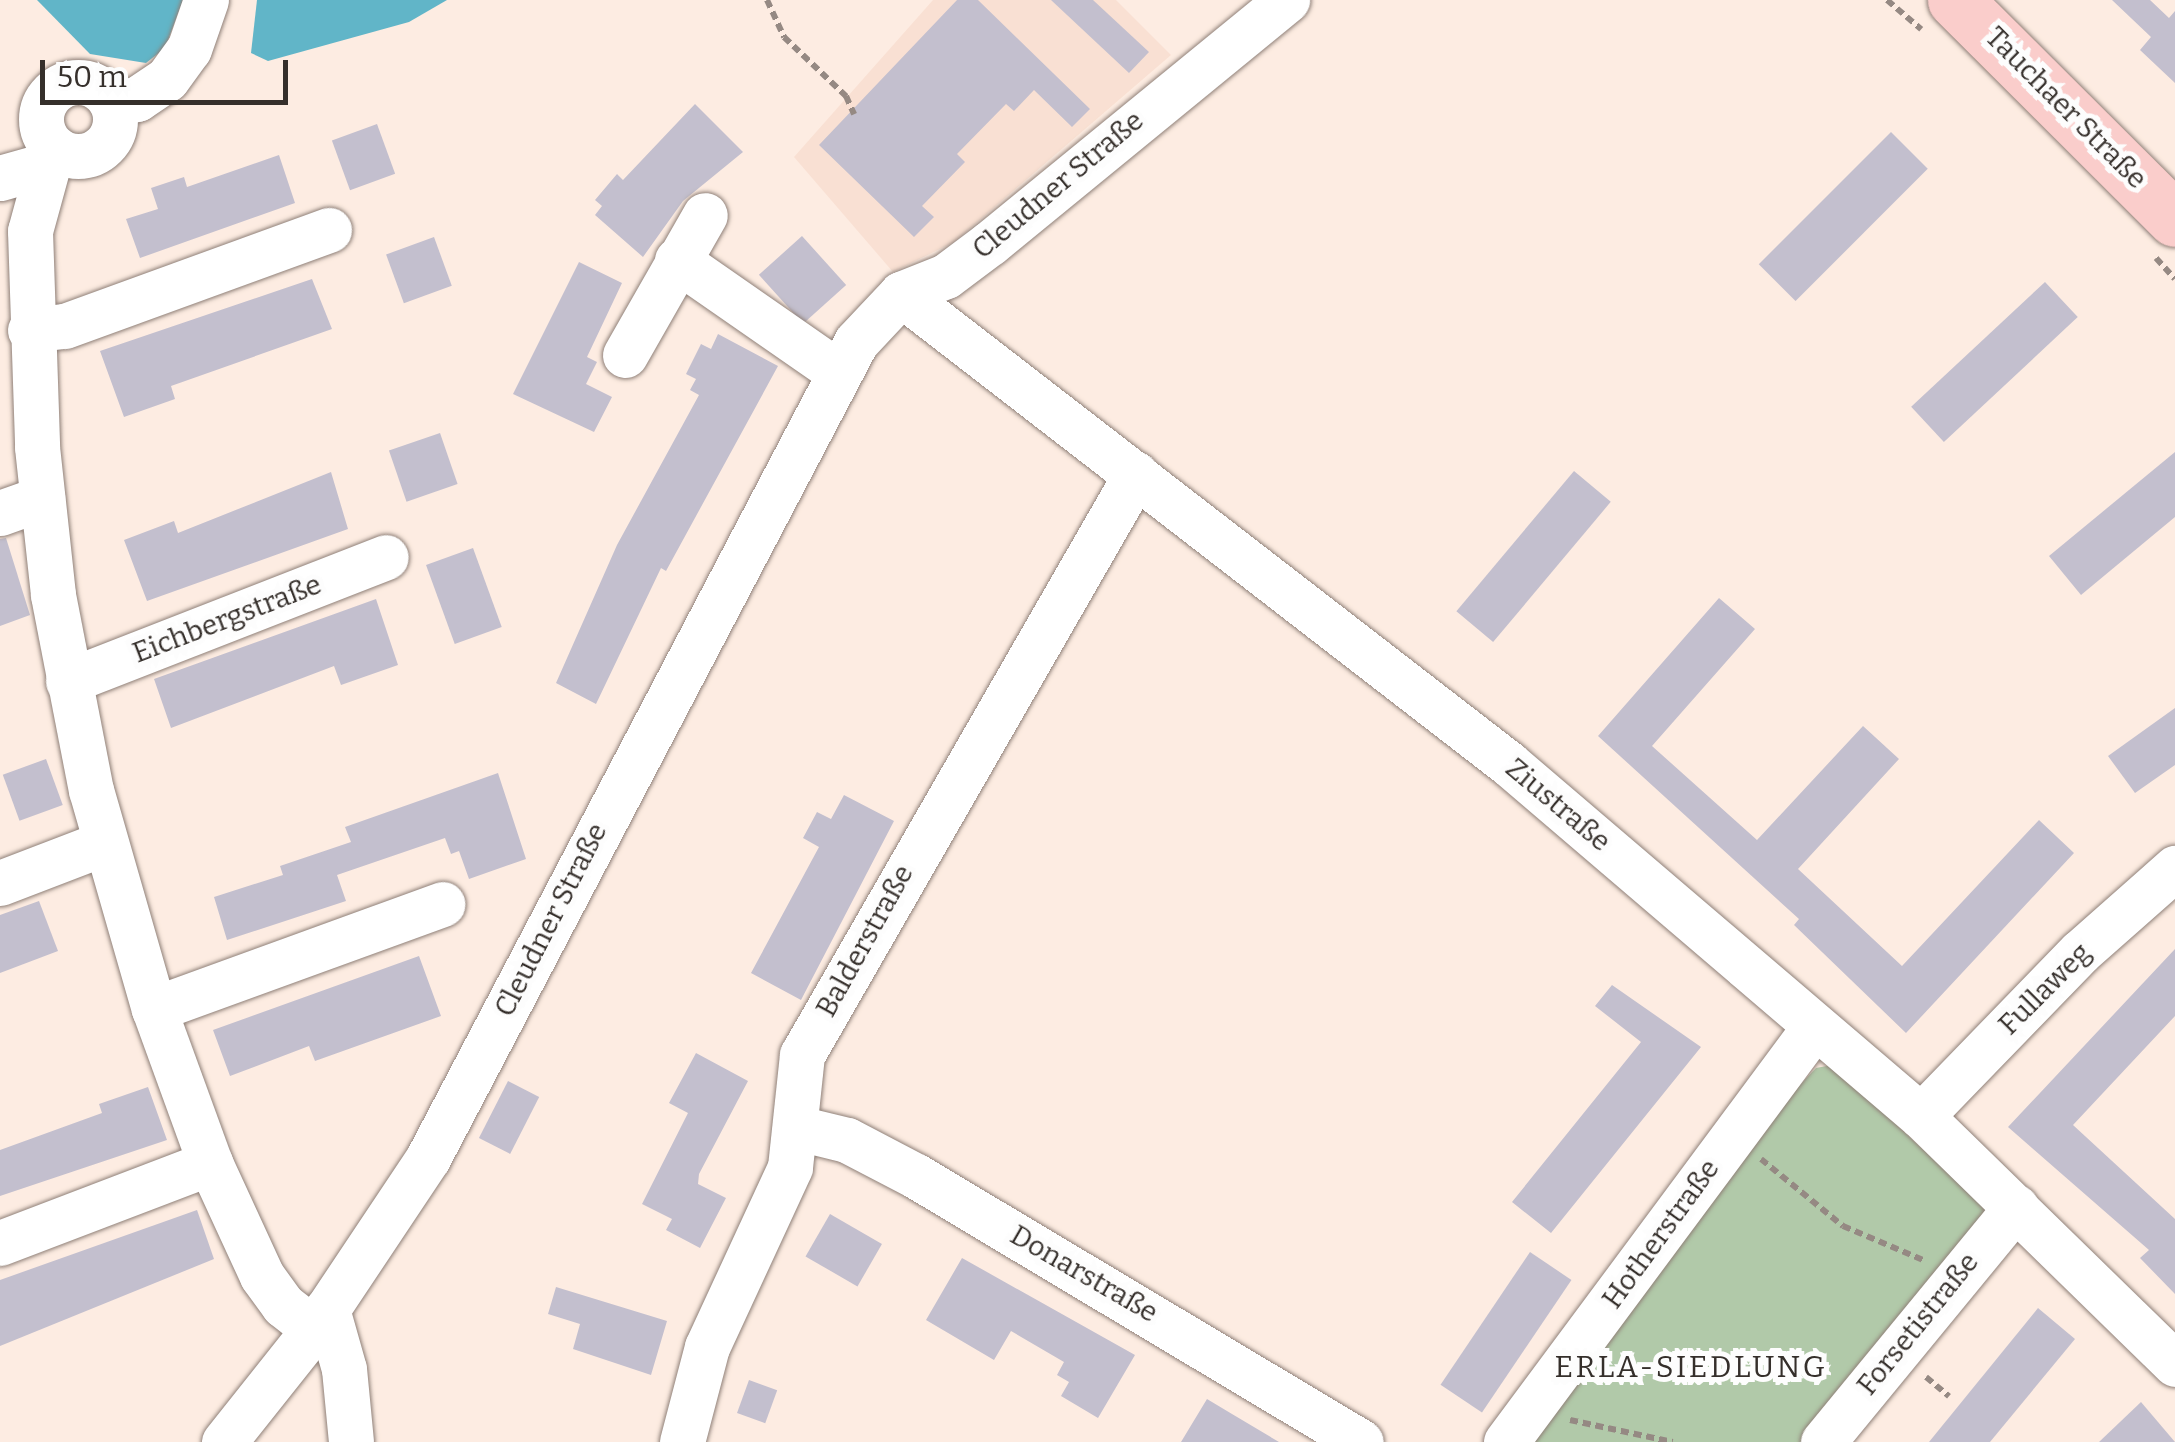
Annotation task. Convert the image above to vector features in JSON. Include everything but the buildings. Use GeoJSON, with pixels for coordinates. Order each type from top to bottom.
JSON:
{"type":"FeatureCollection","features":[{"type":"Feature","properties":{"kind":"main road","name":"Tauchaer Straße"},"geometry":{"type":"LineString","coordinates":[[1955,0],[2175,218]]}},
{"type":"Feature","properties":{"kind":"street"},"geometry":{"type":"LineString","coordinates":[[0,178],[51,155],[100,150],[111,137],[113,104],[138,99],[167,79],[189,50],[206,0]]}},
{"type":"Feature","properties":{"kind":"street","name":"Cleudner Straße"},"geometry":{"type":"LineString","coordinates":[[224,1442],[320,1319],[428,1158],[856,342],[901,294],[946,276],[990,243],[1287,0]]}},
{"type":"Feature","properties":{"kind":"street"},"geometry":{"type":"LineString","coordinates":[[51,155],[30,231],[30,330],[42,498],[68,680],[104,843],[154,1009],[210,1162],[262,1276],[283,1306],[320,1319],[344,1369],[351,1442]]}},
{"type":"Feature","properties":{"kind":"street"},"geometry":{"type":"LineString","coordinates":[[625,354],[705,216]]}},
{"type":"Feature","properties":{"kind":"street"},"geometry":{"type":"LineString","coordinates":[[30,330],[65,326],[329,230]]}},
{"type":"Feature","properties":{"kind":"street"},"geometry":{"type":"LineString","coordinates":[[678,260],[838,372]]}},
{"type":"Feature","properties":{"kind":"street","name":"Ziustraße"},"geometry":{"type":"LineString","coordinates":[[901,294],[1510,764],[1921,1116],[2175,1364]]}},
{"type":"Feature","properties":{"kind":"street","name":"Balderstraße"},"geometry":{"type":"LineString","coordinates":[[682,1442],[707,1347],[790,1167],[798,1128],[795,1085],[802,1055],[1136,474]]}},
{"type":"Feature","properties":{"kind":"street"},"geometry":{"type":"LineString","coordinates":[[0,513],[42,498]]}},
{"type":"Feature","properties":{"kind":"street","name":"Eichbergstraße"},"geometry":{"type":"LineString","coordinates":[[68,680],[386,557]]}},
{"type":"Feature","properties":{"kind":"street"},"geometry":{"type":"LineString","coordinates":[[0,883],[104,843]]}},
{"type":"Feature","properties":{"kind":"street","name":"Fullaweg"},"geometry":{"type":"LineString","coordinates":[[1921,1116],[2166,894]]}},
{"type":"Feature","properties":{"kind":"street"},"geometry":{"type":"LineString","coordinates":[[154,1009],[442,904]]}},
{"type":"Feature","properties":{"kind":"street","name":"Hotherstraße"},"geometry":{"type":"LineString","coordinates":[[1518,1426],[1815,1026]]}},
{"type":"Feature","properties":{"kind":"street","name":"Donarstraße"},"geometry":{"type":"LineString","coordinates":[[798,1128],[847,1140],[916,1176],[1360,1442]]}},
{"type":"Feature","properties":{"kind":"street"},"geometry":{"type":"LineString","coordinates":[[0,1242],[210,1162]]}},
{"type":"Feature","properties":{"kind":"street","name":"Forsetistraße"},"geometry":{"type":"LineString","coordinates":[[1823,1442],[2016,1207]]}},
{"type":"Feature","properties":{"kind":"path"},"geometry":{"type":"LineString","coordinates":[[767,0],[784,37],[846,96],[854,114]]}},
{"type":"Feature","properties":{"kind":"path"},"geometry":{"type":"LineString","coordinates":[[1733,1136],[1843,1226],[1958,1276]]}},
{"type":"Feature","properties":{"kind":"path"},"geometry":{"type":"LineString","coordinates":[[1518,1426],[1673,1442]]}},
{"type":"Feature","properties":{"kind":"shaded area"},"geometry":{"type":"Polygon","coordinates":[[[933,0],[1116,0],[1171,55],[954,242],[893,272],[794,157],[933,0]]]}},
{"type":"Feature","properties":{"kind":"green space"},"geometry":{"type":"Polygon","coordinates":[[[1832,1065],[1985,1207],[1985,1217],[1803,1442],[1528,1442],[1798,1087],[1816,1068],[1832,1065]]]}},
{"type":"Feature","properties":{"kind":"water"},"geometry":{"type":"Polygon","coordinates":[[[37,0],[183,0],[165,48],[146,63],[90,54],[37,0]]]}},
{"type":"Feature","properties":{"kind":"water"},"geometry":{"type":"Polygon","coordinates":[[[257,0],[447,0],[409,22],[268,61],[251,53],[257,0]]]}},
{"type":"Feature","properties":{"kind":"district","name":"ERLA-SIEDLUNG"},"geometry":{"type":"Point","coordinates":[1691,1367]}}]}
